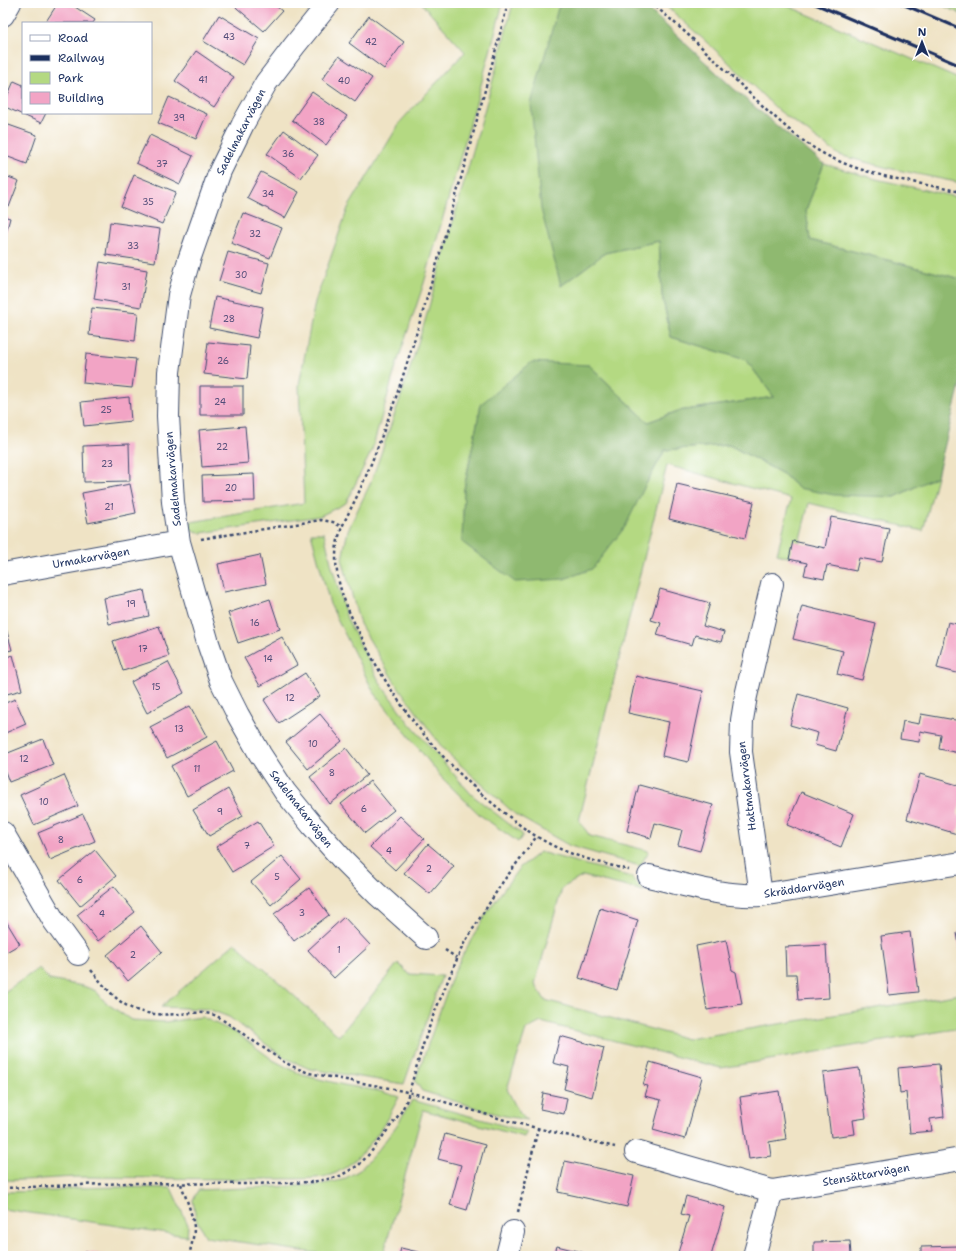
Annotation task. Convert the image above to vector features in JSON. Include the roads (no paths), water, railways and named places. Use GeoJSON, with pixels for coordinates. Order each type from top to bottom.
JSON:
{"type":"FeatureCollection","features":[{"type":"Feature","properties":{"kind":"street"},"geometry":{"type":"LineString","coordinates":[[3,15],[10,3]]}},
{"type":"Feature","properties":{"kind":"street","name":"Sadelmakarvägen"},"geometry":{"type":"LineString","coordinates":[[329,3],[266,83],[243,124],[220,172],[189,260],[181,288],[169,372],[168,416],[173,502],[179,542],[208,643],[221,681],[260,754],[285,792],[343,860],[377,894],[426,938]]}},
{"type":"Feature","properties":{"kind":"street","name":"Urmakarvägen"},"geometry":{"type":"LineString","coordinates":[[3,574],[179,542]]}},
{"type":"Feature","properties":{"kind":"street","name":"Hattmakarvägen"},"geometry":{"type":"LineString","coordinates":[[761,895],[741,752],[742,720],[746,696],[772,584]]}},
{"type":"Feature","properties":{"kind":"street"},"geometry":{"type":"LineString","coordinates":[[3,833],[54,922],[78,954]]}},
{"type":"Feature","properties":{"kind":"street","name":"Skräddarvägen"},"geometry":{"type":"LineString","coordinates":[[649,876],[715,892],[741,896],[761,895],[961,863]]}},
{"type":"Feature","properties":{"kind":"street","name":"Stensättarvägen"},"geometry":{"type":"LineString","coordinates":[[636,1152],[772,1191],[961,1159]]}},
{"type":"Feature","properties":{"kind":"street"},"geometry":{"type":"LineString","coordinates":[[754,1256],[772,1191]]}},
{"type":"Feature","properties":{"kind":"street"},"geometry":{"type":"LineString","coordinates":[[507,1256],[513,1232]]}},
{"type":"Feature","properties":{"kind":"railway"},"geometry":{"type":"LineString","coordinates":[[813,3],[961,66]]}},
{"type":"Feature","properties":{"kind":"railway"},"geometry":{"type":"LineString","coordinates":[[900,3],[961,29]]}}]}
